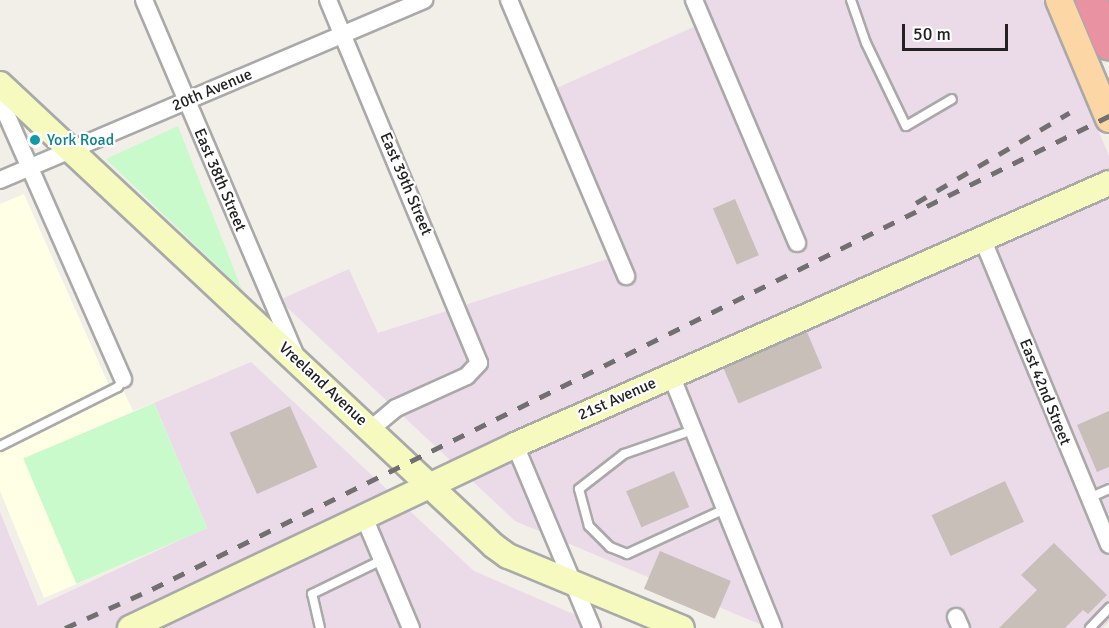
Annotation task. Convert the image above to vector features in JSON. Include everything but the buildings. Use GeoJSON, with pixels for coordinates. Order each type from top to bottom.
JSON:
{"type":"FeatureCollection","features":[{"type":"Feature","properties":{"kind":"highway"},"geometry":{"type":"LineString","coordinates":[[1090,0],[1109,44]]}},
{"type":"Feature","properties":{"kind":"main road"},"geometry":{"type":"LineString","coordinates":[[1059,0],[1109,119]]}},
{"type":"Feature","properties":{"kind":"street","name":"East 38th Street"},"geometry":{"type":"LineString","coordinates":[[144,0],[298,360]]}},
{"type":"Feature","properties":{"kind":"street","name":"East 39th Street"},"geometry":{"type":"LineString","coordinates":[[328,0],[476,349],[477,369],[396,408],[371,429]]}},
{"type":"Feature","properties":{"kind":"street","name":"20th Avenue"},"geometry":{"type":"LineString","coordinates":[[0,180],[424,0]]}},
{"type":"Feature","properties":{"kind":"street"},"geometry":{"type":"LineString","coordinates":[[509,0],[626,276]]}},
{"type":"Feature","properties":{"kind":"street"},"geometry":{"type":"LineString","coordinates":[[694,0],[797,243]]}},
{"type":"Feature","properties":{"kind":"street","name":"Vreeland Avenue"},"geometry":{"type":"LineString","coordinates":[[0,84],[508,556],[682,628]]}},
{"type":"Feature","properties":{"kind":"street"},"geometry":{"type":"LineString","coordinates":[[0,100],[123,379]]}},
{"type":"Feature","properties":{"kind":"street","name":"21st Avenue"},"geometry":{"type":"LineString","coordinates":[[130,628],[515,445],[1109,183]]}},
{"type":"Feature","properties":{"kind":"street","name":"East 42nd Street"},"geometry":{"type":"LineString","coordinates":[[982,238],[1109,545]]}},
{"type":"Feature","properties":{"kind":"street"},"geometry":{"type":"LineString","coordinates":[[671,375],[773,628]]}},
{"type":"Feature","properties":{"kind":"street"},"geometry":{"type":"LineString","coordinates":[[515,445],[592,628]]}},
{"type":"Feature","properties":{"kind":"street"},"geometry":{"type":"LineString","coordinates":[[364,517],[411,628]]}},
{"type":"Feature","properties":{"kind":"lane"},"geometry":{"type":"LineString","coordinates":[[851,0],[866,43],[906,126],[952,99]]}},
{"type":"Feature","properties":{"kind":"lane"},"geometry":{"type":"LineString","coordinates":[[0,446],[99,398],[118,387],[123,379]]}},
{"type":"Feature","properties":{"kind":"lane"},"geometry":{"type":"LineString","coordinates":[[693,430],[624,454],[579,489],[590,526],[610,547],[627,554],[725,509]]}},
{"type":"Feature","properties":{"kind":"lane"},"geometry":{"type":"LineString","coordinates":[[1089,498],[1109,489]]}},
{"type":"Feature","properties":{"kind":"lane"},"geometry":{"type":"LineString","coordinates":[[320,628],[312,594],[382,560]]}},
{"type":"Feature","properties":{"kind":"lane"},"geometry":{"type":"LineString","coordinates":[[1090,628],[1109,608]]}},
{"type":"Feature","properties":{"kind":"shaded area"},"geometry":{"type":"Polygon","coordinates":[[[698,0],[1043,0],[1109,156],[1109,621],[1102,628],[769,628],[515,521],[279,300],[349,269],[378,333],[620,255],[550,91],[707,21],[698,0]]]}},
{"type":"Feature","properties":{"kind":"shaded area"},"geometry":{"type":"Polygon","coordinates":[[[24,194],[112,392],[122,388],[133,411],[154,403],[207,528],[44,598],[0,491],[0,204],[24,194]]]}},
{"type":"Feature","properties":{"kind":"shaded area"},"geometry":{"type":"Polygon","coordinates":[[[251,362],[474,571],[606,628],[0,628],[0,512],[38,606],[206,528],[154,403],[251,362]]]}},
{"type":"Feature","properties":{"kind":"green space"},"geometry":{"type":"Polygon","coordinates":[[[178,126],[242,290],[106,159],[178,126]]]}},
{"type":"Feature","properties":{"kind":"green space"},"geometry":{"type":"Polygon","coordinates":[[[154,403],[207,528],[76,584],[23,458],[154,403]]]}},
{"type":"Feature","properties":{"kind":"railway"},"geometry":{"type":"LineString","coordinates":[[916,203],[1069,113]]}},
{"type":"Feature","properties":{"kind":"railway"},"geometry":{"type":"LineString","coordinates":[[65,628],[152,589],[1109,116]]}},
{"type":"Feature","properties":{"kind":"place","name":"York Road"},"geometry":{"type":"Point","coordinates":[35,140]}}]}
